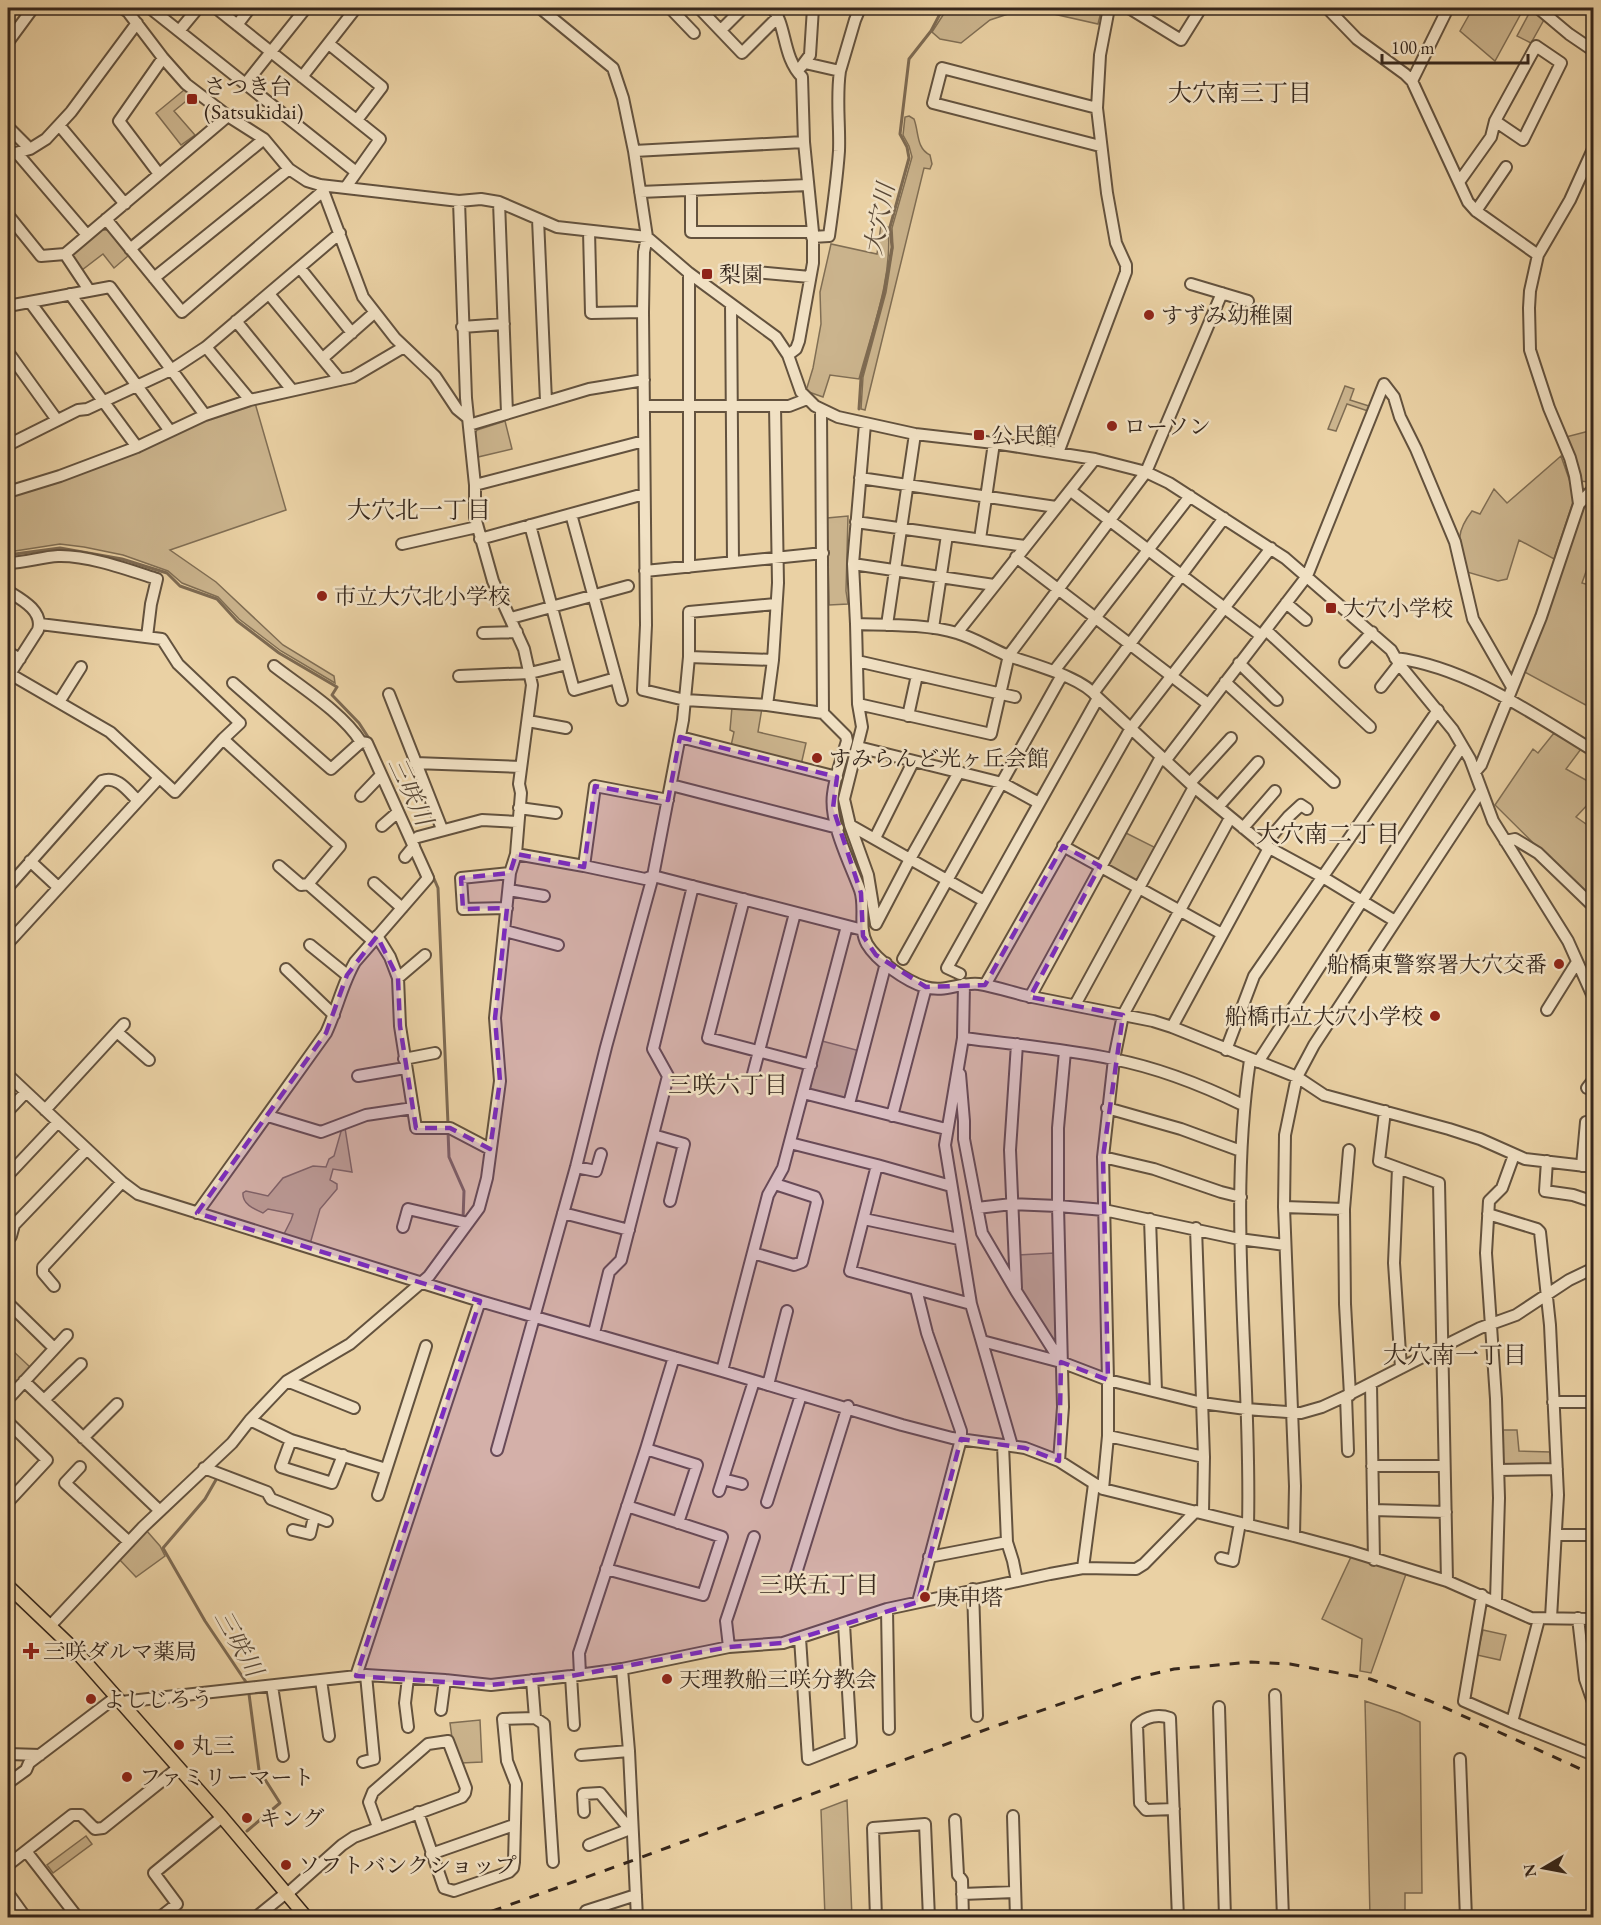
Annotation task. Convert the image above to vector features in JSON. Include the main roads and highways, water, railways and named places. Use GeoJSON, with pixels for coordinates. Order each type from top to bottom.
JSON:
{"type":"FeatureCollection","features":[{"type":"Feature","properties":{"kind":"main road"},"geometry":{"type":"LineString","coordinates":[[8,1586],[75,1649],[307,1917]]}},
{"type":"Feature","properties":{"kind":"waterway","name":"大穴川"},"geometry":{"type":"LineString","coordinates":[[859,409],[861,378],[884,293],[892,247],[890,227],[909,158],[907,147],[900,134],[909,59],[931,31],[941,12],[940,8]]}},
{"type":"Feature","properties":{"kind":"waterway","name":"三咲川"},"geometry":{"type":"LineString","coordinates":[[8,554],[60,548],[122,559],[167,573],[180,586],[217,599],[237,621],[279,653],[337,687],[332,695],[359,723],[370,740]]}},
{"type":"Feature","properties":{"kind":"waterway","name":"三咲川"},"geometry":{"type":"LineString","coordinates":[[432,874],[438,888],[448,1124]]}},
{"type":"Feature","properties":{"kind":"waterway","name":"三咲川"},"geometry":{"type":"LineString","coordinates":[[448,1131],[449,1157],[464,1191],[463,1220]]}},
{"type":"Feature","properties":{"kind":"waterway","name":"三咲川"},"geometry":{"type":"LineString","coordinates":[[217,1478],[205,1499],[163,1548],[205,1621],[246,1682],[259,1770],[280,1803],[247,1831]]}},
{"type":"Feature","properties":{"kind":"railway"},"geometry":{"type":"LineString","coordinates":[[473,1918],[990,1728],[1136,1678],[1174,1669],[1251,1662],[1290,1664],[1370,1679],[1430,1701],[1594,1775]]}},
{"type":"Feature","properties":{"kind":"place","name":"さつき台 (Satsukidai)"},"geometry":{"type":"Point","coordinates":[192,99]}},
{"type":"Feature","properties":{"kind":"place","name":"梨園"},"geometry":{"type":"Point","coordinates":[707,274]}},
{"type":"Feature","properties":{"kind":"place","name":"すずみ幼稚園"},"geometry":{"type":"Point","coordinates":[1149,315]}},
{"type":"Feature","properties":{"kind":"place","name":"ローソン"},"geometry":{"type":"Point","coordinates":[1112,426]}},
{"type":"Feature","properties":{"kind":"place","name":"公民館"},"geometry":{"type":"Point","coordinates":[979,435]}},
{"type":"Feature","properties":{"kind":"place","name":"市立大穴北小学校"},"geometry":{"type":"Point","coordinates":[322,596]}},
{"type":"Feature","properties":{"kind":"place","name":"大穴小学校"},"geometry":{"type":"Point","coordinates":[1331,608]}},
{"type":"Feature","properties":{"kind":"place","name":"すみらんど光ヶ丘会館"},"geometry":{"type":"Point","coordinates":[817,758]}},
{"type":"Feature","properties":{"kind":"place","name":"船橋東警察署大穴交番"},"geometry":{"type":"Point","coordinates":[1559,964]}},
{"type":"Feature","properties":{"kind":"place","name":"船橋市立大穴小学校"},"geometry":{"type":"Point","coordinates":[1435,1016]}},
{"type":"Feature","properties":{"kind":"place","name":"庚申塔"},"geometry":{"type":"Point","coordinates":[925,1597]}},
{"type":"Feature","properties":{"kind":"place","name":"三咲ダルマ薬局"},"geometry":{"type":"Point","coordinates":[31,1651]}},
{"type":"Feature","properties":{"kind":"place","name":"天理教船三咲分教会"},"geometry":{"type":"Point","coordinates":[667,1679]}},
{"type":"Feature","properties":{"kind":"place","name":"よしじろう"},"geometry":{"type":"Point","coordinates":[91,1699]}},
{"type":"Feature","properties":{"kind":"place","name":"丸三"},"geometry":{"type":"Point","coordinates":[179,1745]}},
{"type":"Feature","properties":{"kind":"place","name":"ファミリーマート"},"geometry":{"type":"Point","coordinates":[127,1777]}},
{"type":"Feature","properties":{"kind":"place","name":"キング"},"geometry":{"type":"Point","coordinates":[247,1818]}},
{"type":"Feature","properties":{"kind":"place","name":"ソフトバンクショップ"},"geometry":{"type":"Point","coordinates":[286,1865]}},
{"type":"Feature","properties":{"kind":"district","name":"大穴南三丁目"},"geometry":{"type":"Point","coordinates":[1240,92]}},
{"type":"Feature","properties":{"kind":"district","name":"大穴北一丁目"},"geometry":{"type":"Point","coordinates":[419,509]}},
{"type":"Feature","properties":{"kind":"district","name":"大穴南二丁目"},"geometry":{"type":"Point","coordinates":[1328,833]}},
{"type":"Feature","properties":{"kind":"district","name":"三咲六丁目"},"geometry":{"type":"Point","coordinates":[728,1084]}},
{"type":"Feature","properties":{"kind":"district","name":"大穴南一丁目"},"geometry":{"type":"Point","coordinates":[1455,1354]}},
{"type":"Feature","properties":{"kind":"district","name":"三咲五丁目"},"geometry":{"type":"Point","coordinates":[819,1584]}}]}
